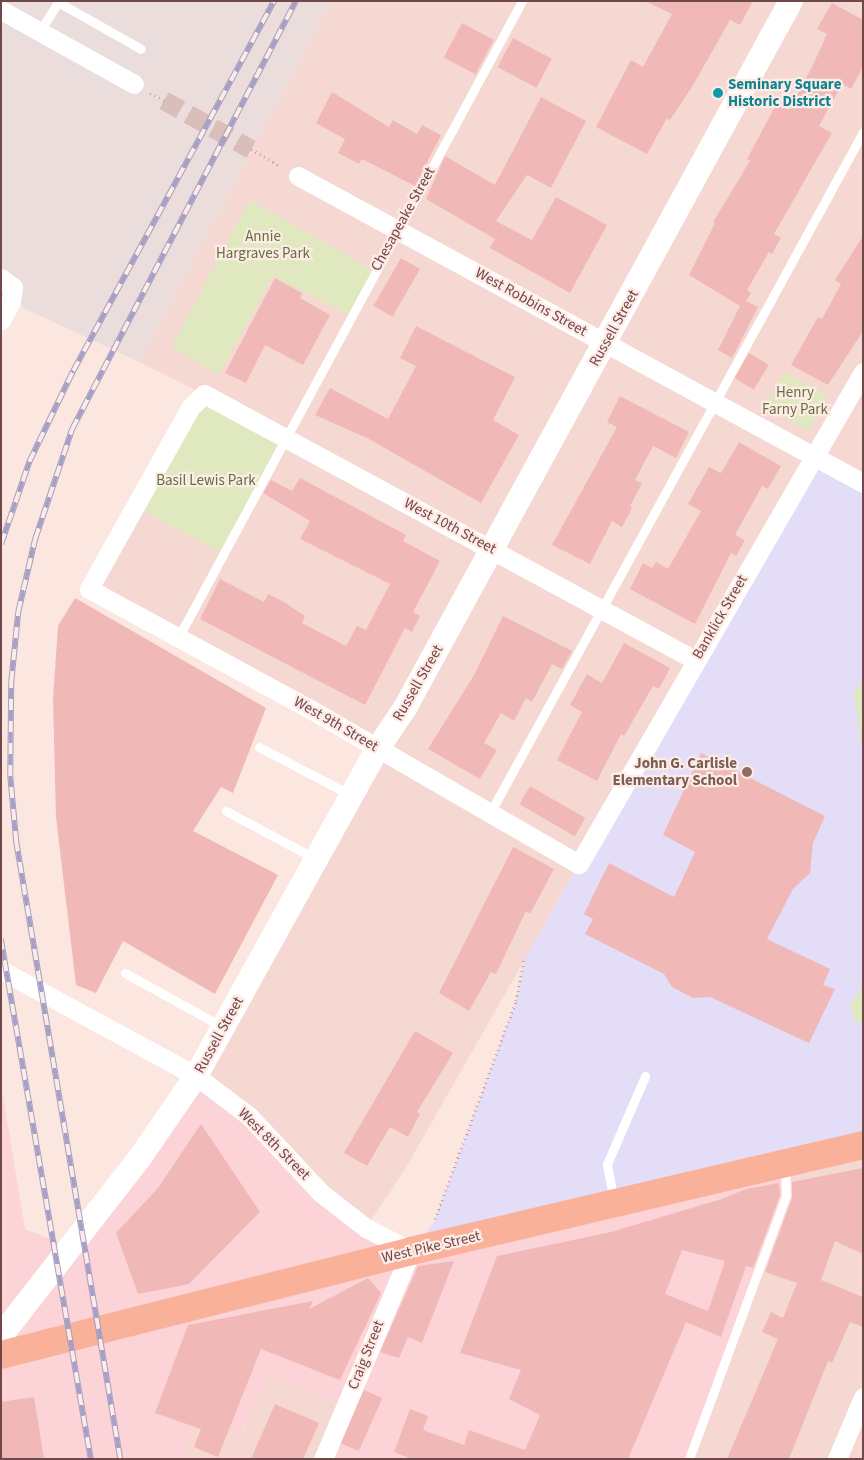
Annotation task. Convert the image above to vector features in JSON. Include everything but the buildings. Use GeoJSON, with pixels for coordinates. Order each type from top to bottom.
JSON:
{"type":"FeatureCollection","features":[{"type":"Feature","properties":{"kind":"main road","name":"West Pike Street"},"geometry":{"type":"LineString","coordinates":[[1,1355],[411,1251],[863,1145]]}},
{"type":"Feature","properties":{"kind":"street","name":"Russell Street"},"geometry":{"type":"LineString","coordinates":[[1,1336],[141,1156],[196,1076],[378,748],[405,708],[606,343],[791,1]]}},
{"type":"Feature","properties":{"kind":"street"},"geometry":{"type":"LineString","coordinates":[[1,10],[134,84]]}},
{"type":"Feature","properties":{"kind":"street","name":"West Robbins Street"},"geometry":{"type":"LineString","coordinates":[[298,176],[863,483]]}},
{"type":"Feature","properties":{"kind":"street"},"geometry":{"type":"LineString","coordinates":[[1,320],[11,302],[13,287],[5,281]]}},
{"type":"Feature","properties":{"kind":"street","name":"Banklick Street"},"geometry":{"type":"LineString","coordinates":[[579,864],[694,660],[863,372]]}},
{"type":"Feature","properties":{"kind":"street","name":"West 10th Street"},"geometry":{"type":"LineString","coordinates":[[89,589],[190,408],[204,394],[493,548],[694,660]]}},
{"type":"Feature","properties":{"kind":"street","name":"West 9th Street"},"geometry":{"type":"LineString","coordinates":[[89,589],[378,748],[579,864]]}},
{"type":"Feature","properties":{"kind":"street","name":"West 8th Street"},"geometry":{"type":"LineString","coordinates":[[1,970],[196,1076],[249,1116],[321,1193],[366,1228],[411,1251]]}},
{"type":"Feature","properties":{"kind":"street","name":"Craig Street"},"geometry":{"type":"LineString","coordinates":[[323,1459],[411,1251]]}},
{"type":"Feature","properties":{"kind":"street"},"geometry":{"type":"LineString","coordinates":[[837,1459],[863,1396]]}},
{"type":"Feature","properties":{"kind":"lane"},"geometry":{"type":"LineString","coordinates":[[40,31],[58,1],[141,50]]}},
{"type":"Feature","properties":{"kind":"lane","name":"Chesapeake Street"},"geometry":{"type":"LineString","coordinates":[[178,639],[285,437],[522,1]]}},
{"type":"Feature","properties":{"kind":"lane"},"geometry":{"type":"LineString","coordinates":[[490,813],[863,132]]}},
{"type":"Feature","properties":{"kind":"lane"},"geometry":{"type":"LineString","coordinates":[[259,747],[352,795]]}},
{"type":"Feature","properties":{"kind":"lane"},"geometry":{"type":"LineString","coordinates":[[226,811],[316,859]]}},
{"type":"Feature","properties":{"kind":"lane"},"geometry":{"type":"LineString","coordinates":[[125,974],[224,1027]]}},
{"type":"Feature","properties":{"kind":"lane"},"geometry":{"type":"LineString","coordinates":[[615,1204],[607,1164],[645,1076]]}},
{"type":"Feature","properties":{"kind":"lane"},"geometry":{"type":"LineString","coordinates":[[688,1459],[786,1196],[785,1164]]}},
{"type":"Feature","properties":{"kind":"path"},"geometry":{"type":"LineString","coordinates":[[251,149],[298,176]]}},
{"type":"Feature","properties":{"kind":"path"},"geometry":{"type":"LineString","coordinates":[[434,1222],[516,1001],[524,960]]}},
{"type":"Feature","properties":{"kind":"shaded area"},"geometry":{"type":"Polygon","coordinates":[[[1,1],[331,1],[139,362],[11,302],[1,278],[1,1]]]}},
{"type":"Feature","properties":{"kind":"shaded area"},"geometry":{"type":"Polygon","coordinates":[[[331,1],[863,1],[863,483],[579,864],[404,1171],[366,1228],[196,1076],[377,748],[89,589],[204,394],[139,362],[331,1]]]}},
{"type":"Feature","properties":{"kind":"shaded area","name":"John G. Carlisle Elementary School"},"geometry":{"type":"Polygon","coordinates":[[[814,456],[863,483],[863,1145],[411,1251],[434,1222],[516,1001],[524,960],[814,456]]]}},
{"type":"Feature","properties":{"kind":"shaded area"},"geometry":{"type":"Polygon","coordinates":[[[196,1076],[321,1193],[411,1251],[785,1164],[786,1196],[689,1459],[323,1459],[345,1404],[268,1375],[240,1436],[197,1420],[177,1459],[1,1459],[1,1084],[25,1229],[70,1247],[196,1076]]]}},
{"type":"Feature","properties":{"kind":"shaded area"},"geometry":{"type":"Polygon","coordinates":[[[863,1145],[863,1459],[689,1459],[785,1164],[863,1145]]]}},
{"type":"Feature","properties":{"kind":"shaded area"},"geometry":{"type":"Polygon","coordinates":[[[268,1374],[347,1401],[323,1459],[177,1459],[197,1420],[241,1435],[268,1374]]]}},
{"type":"Feature","properties":{"kind":"green space","name":"Annie Hargraves Park"},"geometry":{"type":"Polygon","coordinates":[[[249,200],[375,271],[351,316],[273,276],[219,375],[172,347],[249,200]]]}},
{"type":"Feature","properties":{"kind":"green space","name":"Henry Farny Park"},"geometry":{"type":"Polygon","coordinates":[[[785,372],[828,396],[808,431],[766,407],[785,372]]]}},
{"type":"Feature","properties":{"kind":"green space","name":"Basil Lewis Park"},"geometry":{"type":"Polygon","coordinates":[[[204,394],[285,437],[223,554],[142,511],[204,394]]]}},
{"type":"Feature","properties":{"kind":"green space"},"geometry":{"type":"Polygon","coordinates":[[[863,679],[863,754],[854,694],[863,679]]]}},
{"type":"Feature","properties":{"kind":"green space"},"geometry":{"type":"Polygon","coordinates":[[[863,986],[863,1023],[855,1021],[850,1006],[863,986]]]}},
{"type":"Feature","properties":{"kind":"tunnel"},"geometry":{"type":"LineString","coordinates":[[164,100],[251,149]]}},
{"type":"Feature","properties":{"kind":"railway"},"geometry":{"type":"LineString","coordinates":[[1,544],[29,462],[73,371],[274,1]]}},
{"type":"Feature","properties":{"kind":"railway"},"geometry":{"type":"LineString","coordinates":[[120,1459],[16,842],[10,776],[11,682],[18,612],[35,539],[72,429],[296,1]]}},
{"type":"Feature","properties":{"kind":"railway"},"geometry":{"type":"LineString","coordinates":[[1,939],[91,1459]]}},
{"type":"Feature","properties":{"kind":"place","name":"Seminary Square Historic District"},"geometry":{"type":"Point","coordinates":[718,93]}},
{"type":"Feature","properties":{"kind":"place","name":"John G. Carlisle Elementary School"},"geometry":{"type":"Point","coordinates":[747,772]}}]}
